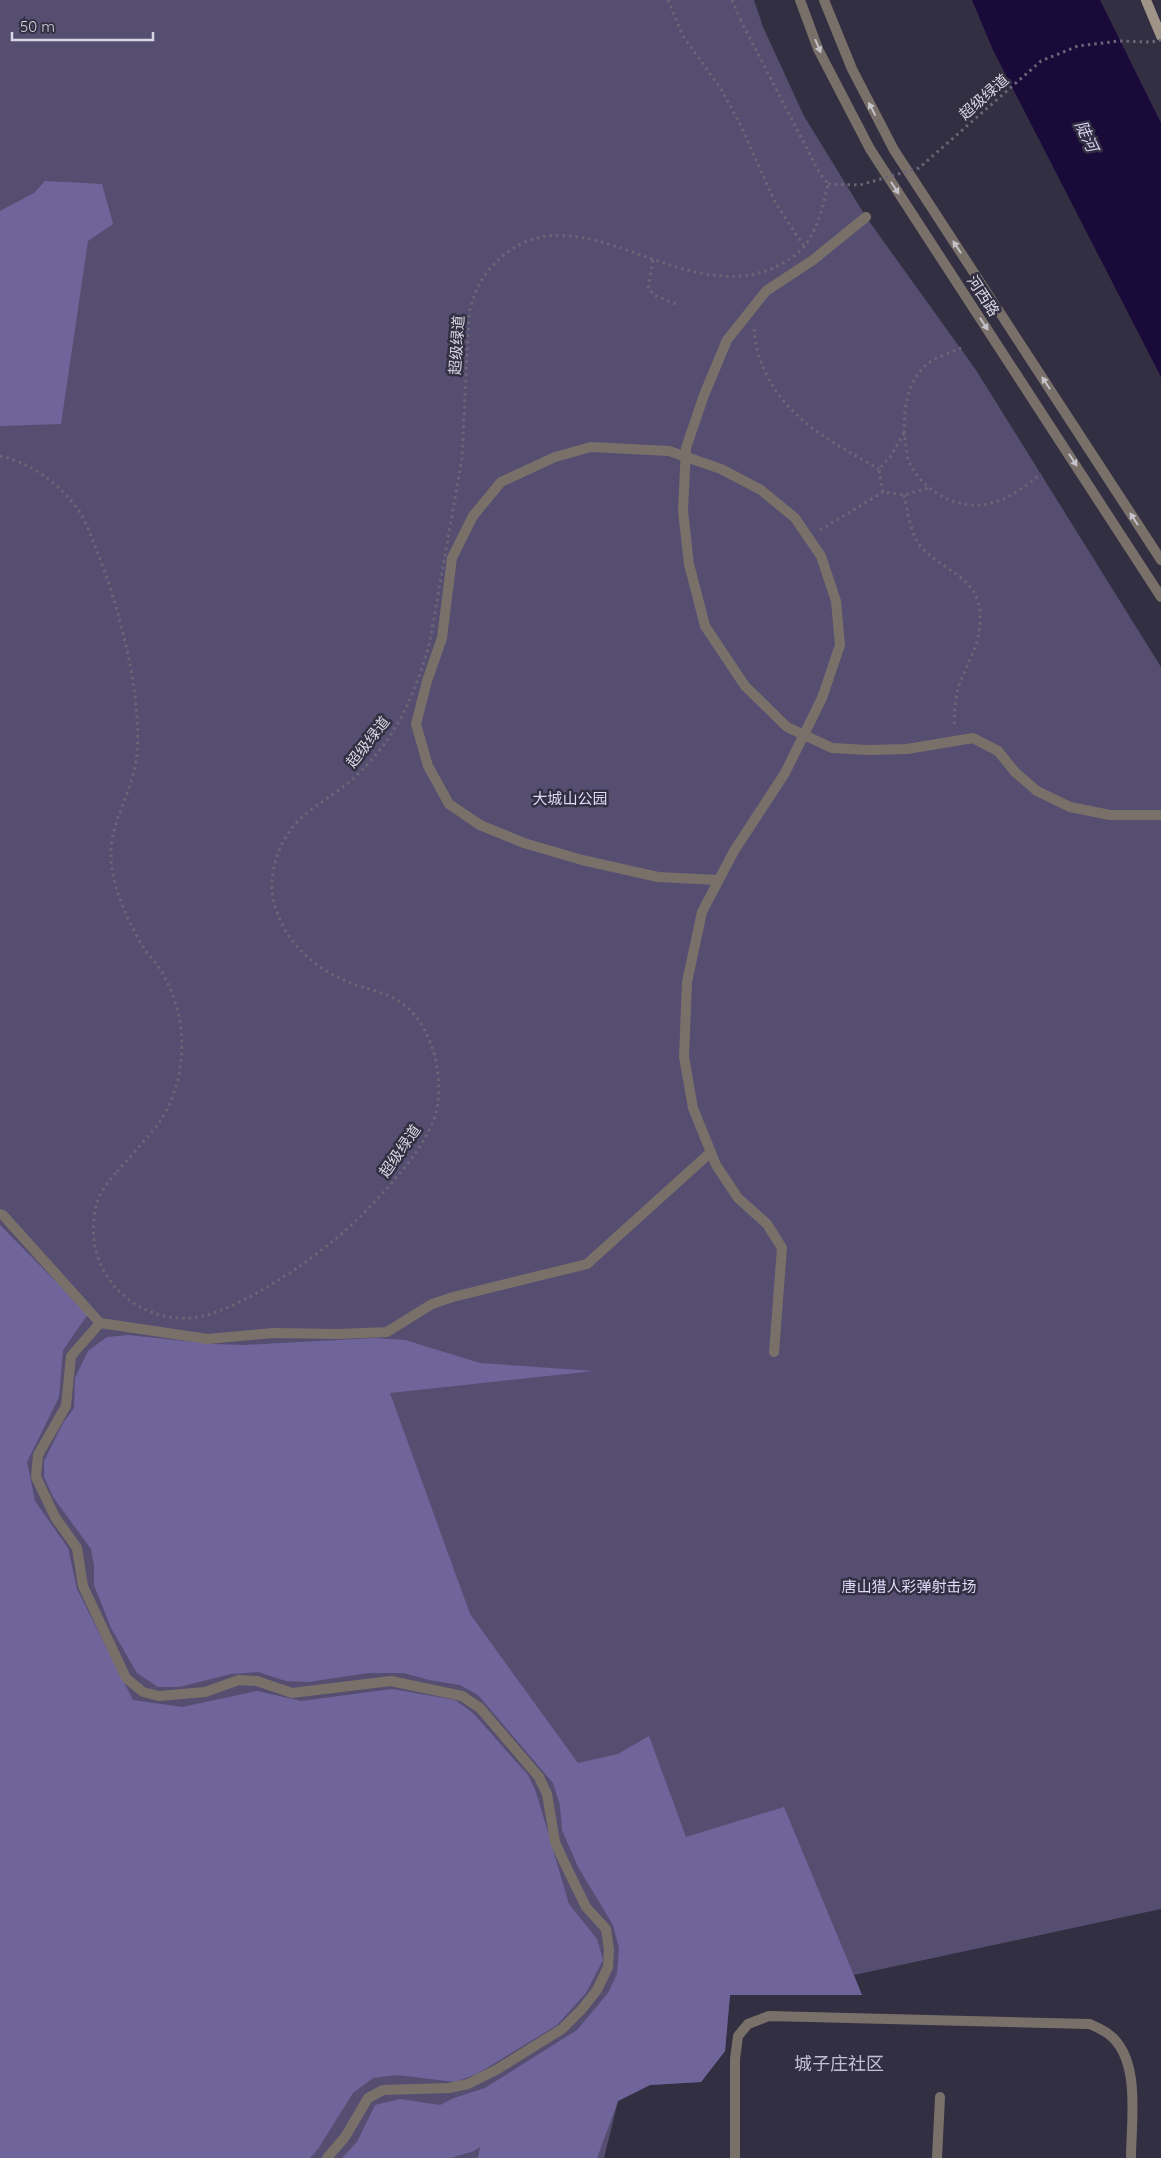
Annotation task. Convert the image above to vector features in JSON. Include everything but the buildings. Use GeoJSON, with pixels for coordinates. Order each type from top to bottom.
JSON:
{"type":"FeatureCollection","features":[{"type":"Feature","properties":{"kind":"main road"},"geometry":{"type":"LineString","coordinates":[[1146,0],[1161,38]]}},
{"type":"Feature","properties":{"kind":"street","name":"河西路"},"geometry":{"type":"LineString","coordinates":[[800,0],[818,49],[870,149],[1161,597]]}},
{"type":"Feature","properties":{"kind":"street","name":"河西路"},"geometry":{"type":"LineString","coordinates":[[824,0],[852,69],[894,150],[1161,560]]}},
{"type":"Feature","properties":{"kind":"street"},"geometry":{"type":"LineString","coordinates":[[866,218],[813,260],[766,291],[727,340],[704,395],[686,448],[683,511],[689,564],[705,626],[745,686],[752,693],[787,726],[832,748],[868,750],[907,749],[973,738],[998,751],[1015,772],[1037,791],[1070,807],[1110,815],[1161,815]]}},
{"type":"Feature","properties":{"kind":"street"},"geometry":{"type":"LineString","coordinates":[[718,880],[658,876],[582,860],[524,844],[480,825],[449,804],[428,766],[416,724],[442,638],[452,558],[473,516],[501,482],[555,457],[591,448],[669,451],[722,469],[761,490],[795,518],[821,556],[836,601],[840,645],[822,698],[785,773],[734,850],[702,912],[687,982],[684,1056],[693,1108],[716,1165],[738,1198],[767,1224],[782,1248],[774,1352]]}},
{"type":"Feature","properties":{"kind":"street"},"geometry":{"type":"LineString","coordinates":[[0,1214],[3,1215],[100,1323],[208,1339],[273,1333],[339,1334],[387,1332],[432,1304],[453,1297],[587,1264],[711,1152]]}},
{"type":"Feature","properties":{"kind":"street"},"geometry":{"type":"LineString","coordinates":[[100,1323],[70,1356],[66,1406],[38,1455],[36,1477],[55,1517],[77,1548],[83,1586],[126,1678],[143,1692],[159,1696],[205,1692],[239,1680],[257,1681],[292,1693],[391,1680],[462,1696],[480,1708],[539,1777],[547,1794],[555,1842],[586,1907],[606,1929],[609,1950],[608,1967],[597,1990],[562,2030],[496,2070],[468,2084],[449,2088],[383,2090],[368,2098],[345,2137],[327,2158]]}},
{"type":"Feature","properties":{"kind":"street"},"geometry":{"type":"LineString","coordinates":[[735,2158],[735,2059],[738,2036],[748,2024],[769,2016],[1090,2024],[1108,2033],[1118,2044],[1123,2050],[1132,2074],[1131,2158]]}},
{"type":"Feature","properties":{"kind":"street"},"geometry":{"type":"LineString","coordinates":[[937,2158],[940,2097]]}},
{"type":"Feature","properties":{"kind":"path"},"geometry":{"type":"LineString","coordinates":[[668,0],[683,36],[721,89],[736,117],[775,202],[813,260]]}},
{"type":"Feature","properties":{"kind":"path"},"geometry":{"type":"LineString","coordinates":[[732,0],[819,172],[828,184]]}},
{"type":"Feature","properties":{"kind":"path","name":"超级绿道"},"geometry":{"type":"LineString","coordinates":[[0,456],[13,459],[33,468],[60,489],[77,509],[89,531],[105,570],[118,614],[133,687],[137,754],[131,784],[122,802],[113,834],[111,859],[114,880],[126,914],[144,948],[160,968],[174,997],[181,1025],[181,1071],[177,1087],[160,1121],[101,1190],[94,1214],[93,1235],[95,1254],[113,1285],[126,1298],[144,1310],[164,1316],[197,1317],[216,1312],[246,1299],[324,1250],[361,1218],[379,1198],[423,1143],[434,1119],[438,1097],[438,1080],[432,1046],[420,1023],[405,1005],[378,992],[330,974],[311,961],[296,946],[286,932],[274,900],[272,885],[277,856],[286,837],[300,819],[344,787],[364,768],[384,744],[412,696],[423,667],[430,641],[462,458],[469,314],[474,293],[493,263],[514,247],[554,236],[569,236],[587,238],[683,270],[710,276],[745,276],[764,272],[784,264],[806,245],[818,225],[828,184],[860,185],[919,168],[1041,61],[1078,46],[1118,41],[1151,42],[1161,38]]}},
{"type":"Feature","properties":{"kind":"path"},"geometry":{"type":"LineString","coordinates":[[652,260],[648,288],[654,295],[676,304]]}},
{"type":"Feature","properties":{"kind":"path"},"geometry":{"type":"LineString","coordinates":[[750,311],[759,356],[774,387],[788,408],[829,441],[878,470],[883,492]]}},
{"type":"Feature","properties":{"kind":"path"},"geometry":{"type":"LineString","coordinates":[[961,348],[927,364],[912,382],[905,407],[904,432],[909,462],[928,488],[960,504],[990,504],[1011,497],[1040,474]]}},
{"type":"Feature","properties":{"kind":"path"},"geometry":{"type":"LineString","coordinates":[[878,470],[890,457],[904,432]]}},
{"type":"Feature","properties":{"kind":"path"},"geometry":{"type":"LineString","coordinates":[[808,537],[883,492],[904,495],[928,488]]}},
{"type":"Feature","properties":{"kind":"path"},"geometry":{"type":"LineString","coordinates":[[904,495],[914,533],[922,548],[968,582],[976,597],[980,614],[978,644],[960,683],[955,699],[954,741]]}},
{"type":"Feature","properties":{"kind":"green space","name":"大城山公园"},"geometry":{"type":"Polygon","coordinates":[[[0,0],[754,0],[763,27],[804,116],[866,217],[976,370],[1161,667],[1161,1909],[854,1975],[862,1995],[730,1995],[725,2051],[701,2082],[650,2085],[618,2101],[604,2158],[0,2158],[0,0]]]}},
{"type":"Feature","properties":{"kind":"shaded area"},"geometry":{"type":"Polygon","coordinates":[[[45,181],[102,184],[113,224],[88,241],[61,424],[0,426],[0,211],[34,193],[45,181]]]}},
{"type":"Feature","properties":{"kind":"shaded area"},"geometry":{"type":"Polygon","coordinates":[[[0,1225],[88,1314],[63,1350],[59,1397],[27,1462],[35,1501],[68,1548],[77,1589],[133,1700],[182,1707],[257,1691],[301,1701],[392,1689],[455,1700],[473,1713],[528,1775],[536,1792],[569,1904],[597,1939],[603,1960],[586,1993],[557,2025],[477,2074],[455,2082],[397,2075],[373,2078],[353,2093],[318,2149],[310,2158],[0,2158],[0,1225]]]}},
{"type":"Feature","properties":{"kind":"shaded area"},"geometry":{"type":"Polygon","coordinates":[[[128,1335],[213,1344],[243,1345],[375,1338],[405,1340],[480,1363],[594,1371],[390,1393],[470,1614],[578,1763],[618,1754],[649,1736],[686,1837],[784,1807],[862,1995],[730,1995],[725,2051],[701,2082],[650,2085],[618,2101],[597,2158],[478,2158],[480,2147],[474,2151],[451,2158],[342,2158],[357,2142],[375,2105],[400,2099],[440,2105],[454,2098],[485,2088],[577,2030],[608,1993],[617,1974],[619,1948],[613,1925],[578,1867],[562,1830],[560,1805],[553,1783],[478,1695],[460,1685],[429,1680],[404,1673],[368,1673],[308,1682],[286,1681],[258,1672],[231,1674],[179,1687],[158,1687],[137,1673],[111,1628],[94,1585],[94,1565],[91,1549],[53,1497],[44,1477],[44,1461],[63,1423],[74,1408],[75,1378],[88,1351],[107,1337],[128,1335]]]}},
{"type":"Feature","properties":{"kind":"water","name":"陡河"},"geometry":{"type":"Polygon","coordinates":[[[972,0],[1100,0],[1161,123],[1161,377],[993,50],[972,0]]]}},
{"type":"Feature","properties":{"kind":"district","name":"城子庄社区"},"geometry":{"type":"Point","coordinates":[839,2064]}},
{"type":"Feature","properties":{"kind":"park label","name":"唐山猎人彩弹射击场"},"geometry":{"type":"Point","coordinates":[909,1587]}}]}
